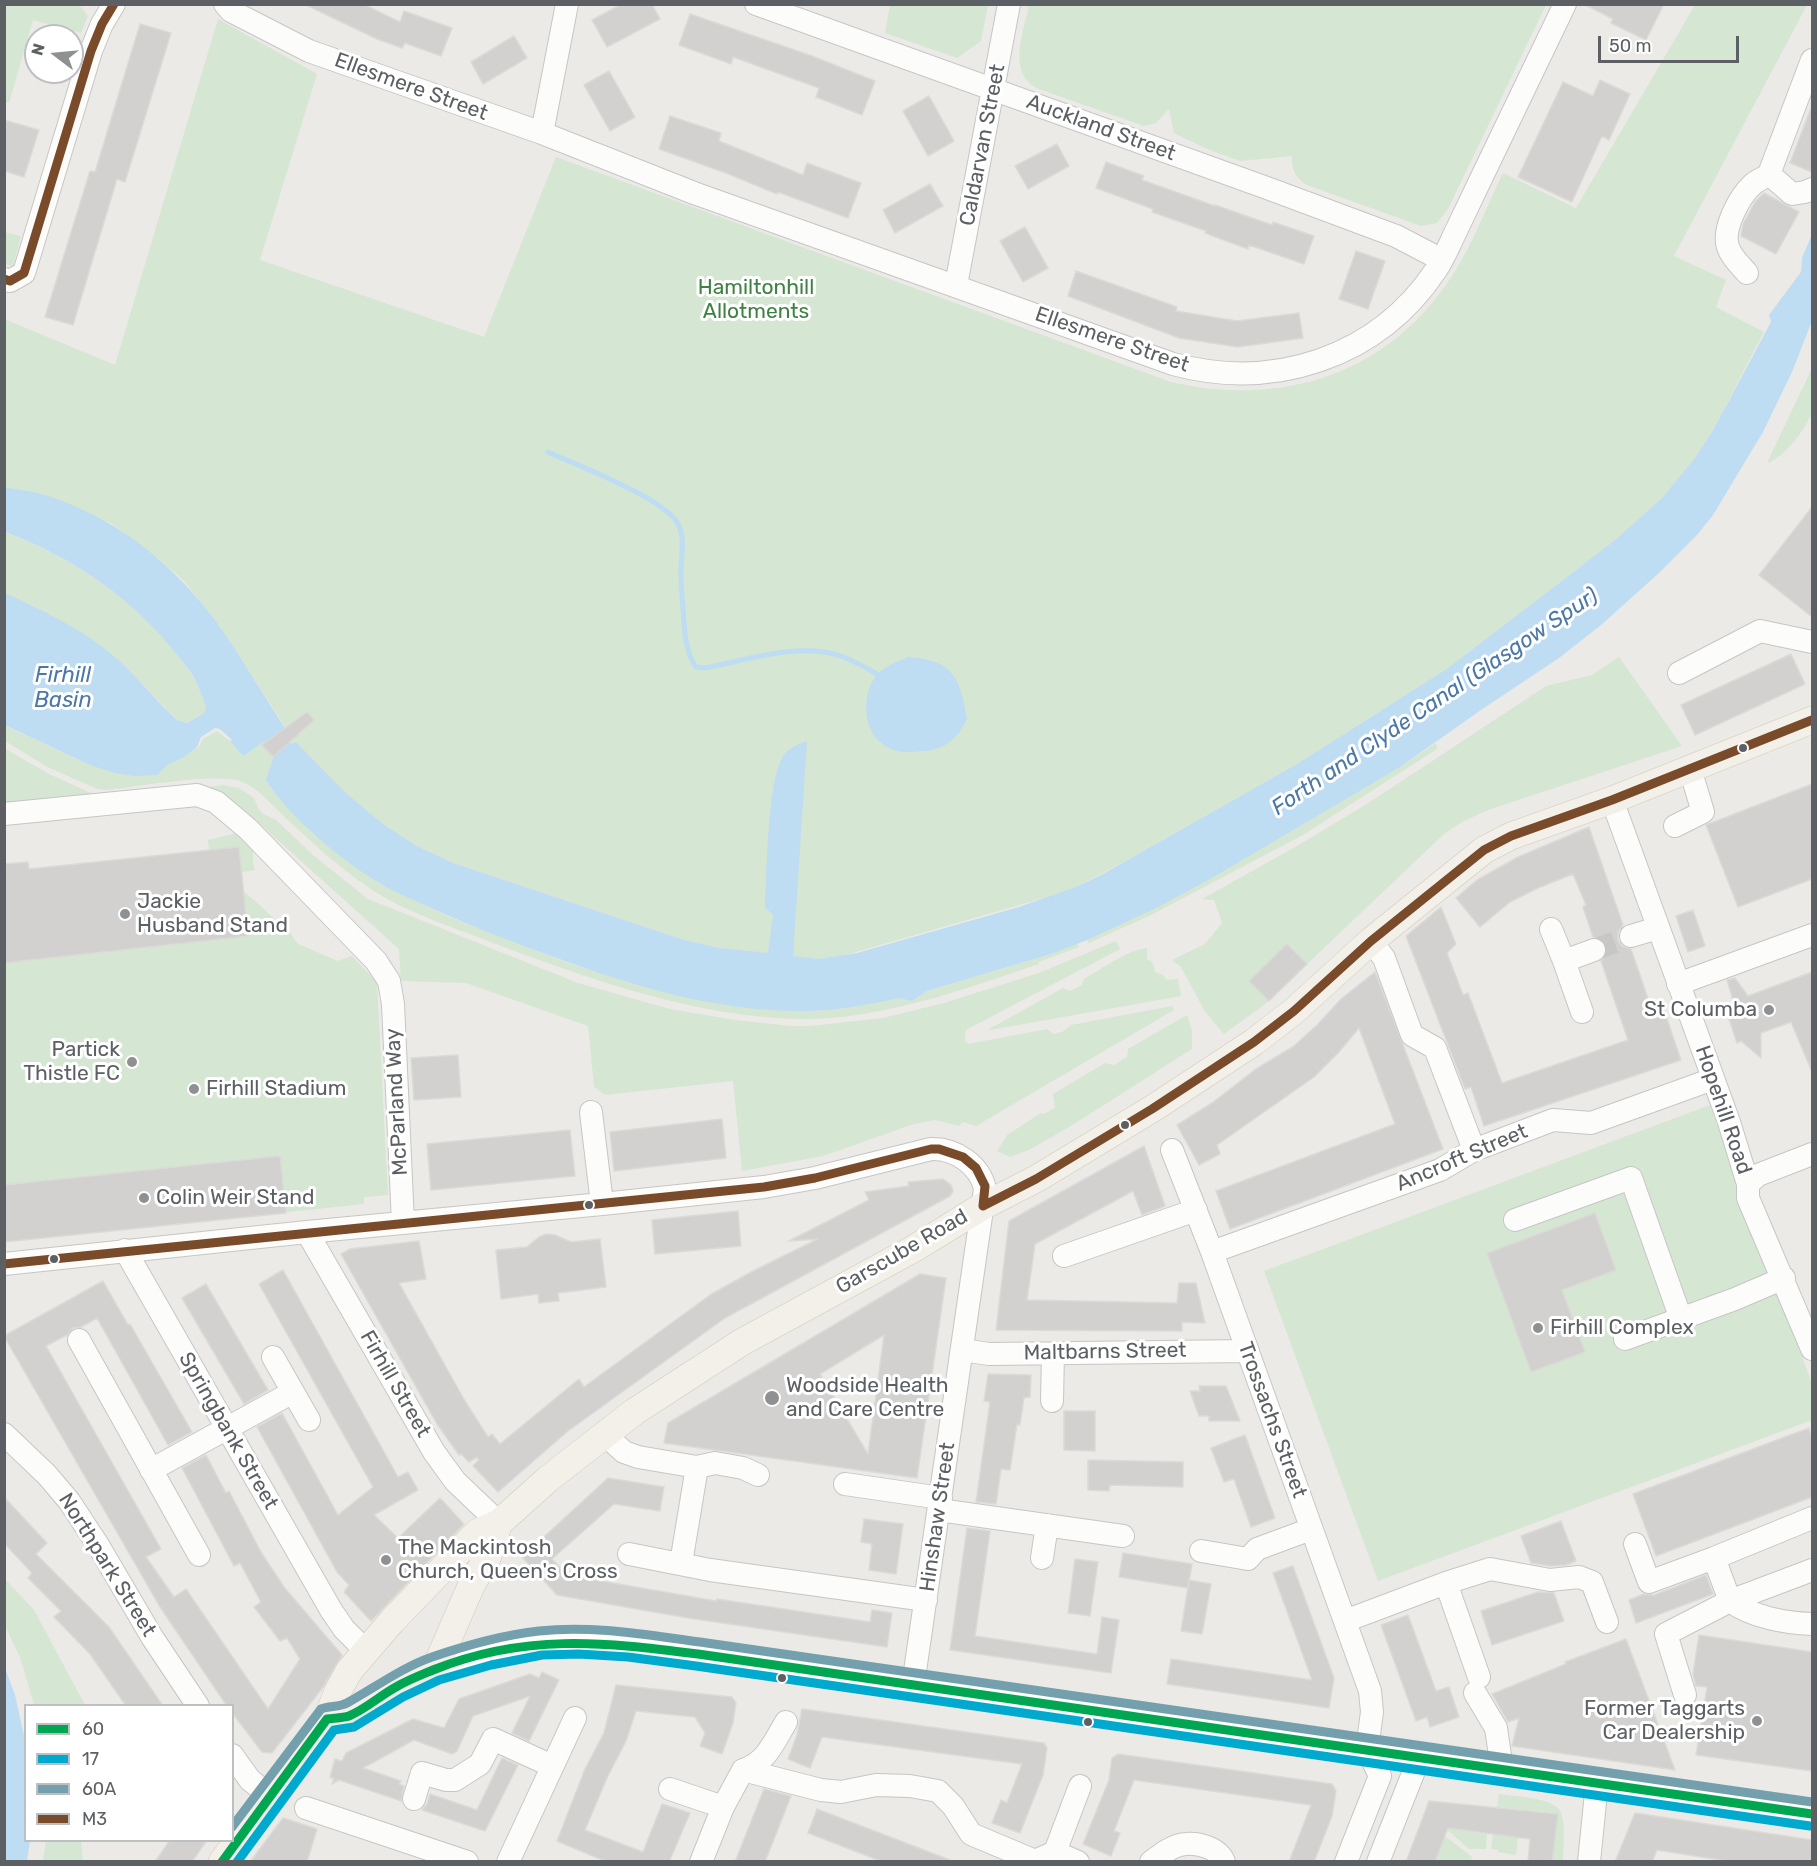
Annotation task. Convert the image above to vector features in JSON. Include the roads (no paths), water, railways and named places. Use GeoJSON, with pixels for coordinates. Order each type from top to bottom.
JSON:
{"type":"FeatureCollection","features":[{"type":"Feature","properties":{"kind":"main road","name":"Garscube Road"},"geometry":{"type":"LineString","coordinates":[[222,1862],[327,1719],[338,1691],[367,1640],[478,1532],[500,1523],[548,1479],[604,1434],[701,1367],[742,1342],[915,1248],[983,1206],[1036,1179],[1143,1115],[1254,1042],[1294,1011],[1371,941],[1484,850],[1511,836],[1612,800],[1812,720]]}},
{"type":"Feature","properties":{"kind":"main road","name":"Garscube Road"},"geometry":{"type":"LineString","coordinates":[[435,1669],[467,1594],[488,1556],[500,1523]]}},
{"type":"Feature","properties":{"kind":"main road"},"geometry":{"type":"LineString","coordinates":[[327,1719],[349,1716],[398,1686],[435,1669]]}},
{"type":"Feature","properties":{"kind":"street"},"geometry":{"type":"LineString","coordinates":[[4,279],[10,281],[24,273],[91,51],[102,24],[114,4]]}},
{"type":"Feature","properties":{"kind":"street","name":"Ellesmere Street"},"geometry":{"type":"LineString","coordinates":[[225,4],[231,11],[309,51],[542,134],[694,193],[1173,364],[1205,371],[1241,374],[1299,367],[1325,359],[1349,348],[1381,327],[1413,299],[1442,260],[1565,4]]}},
{"type":"Feature","properties":{"kind":"street"},"geometry":{"type":"LineString","coordinates":[[542,134],[567,4]]}},
{"type":"Feature","properties":{"kind":"street","name":"Auckland Street"},"geometry":{"type":"LineString","coordinates":[[756,4],[786,10],[993,89],[1396,236],[1442,260]]}},
{"type":"Feature","properties":{"kind":"street","name":"Caldarvan Street"},"geometry":{"type":"LineString","coordinates":[[956,285],[1009,4]]}},
{"type":"Feature","properties":{"kind":"street"},"geometry":{"type":"LineString","coordinates":[[1747,273],[1729,251],[1727,228],[1746,192],[1754,183],[1769,174],[1812,60]]}},
{"type":"Feature","properties":{"kind":"street"},"geometry":{"type":"LineString","coordinates":[[1769,174],[1792,194],[1812,189]]}},
{"type":"Feature","properties":{"kind":"street"},"geometry":{"type":"LineString","coordinates":[[1679,673],[1760,631],[1812,642]]}},
{"type":"Feature","properties":{"kind":"street"},"geometry":{"type":"LineString","coordinates":[[1675,826],[1702,812],[1690,769]]}},
{"type":"Feature","properties":{"kind":"street","name":"McParland Way"},"geometry":{"type":"LineString","coordinates":[[4,814],[190,794],[204,796],[220,805],[256,838],[376,961],[389,981],[393,1004],[403,1223]]}},
{"type":"Feature","properties":{"kind":"street","name":"Hopehill Road"},"geometry":{"type":"LineString","coordinates":[[1612,800],[1729,1122],[1748,1184],[1748,1198],[1784,1278],[1812,1349]]}},
{"type":"Feature","properties":{"kind":"street"},"geometry":{"type":"LineString","coordinates":[[1630,936],[1658,927]]}},
{"type":"Feature","properties":{"kind":"street"},"geometry":{"type":"LineString","coordinates":[[1551,929],[1582,1012]]}},
{"type":"Feature","properties":{"kind":"street"},"geometry":{"type":"LineString","coordinates":[[1678,984],[1812,935]]}},
{"type":"Feature","properties":{"kind":"street"},"geometry":{"type":"LineString","coordinates":[[1371,941],[1384,958],[1412,1035],[1435,1048],[1474,1150]]}},
{"type":"Feature","properties":{"kind":"street"},"geometry":{"type":"LineString","coordinates":[[1564,961],[1594,950]]}},
{"type":"Feature","properties":{"kind":"street","name":"Ancroft Street"},"geometry":{"type":"LineString","coordinates":[[1212,1252],[1440,1170],[1474,1150],[1552,1120],[1591,1123],[1713,1079]]}},
{"type":"Feature","properties":{"kind":"street"},"geometry":{"type":"LineString","coordinates":[[591,1112],[602,1204]]}},
{"type":"Feature","properties":{"kind":"street","name":"Hinshaw Street"},"geometry":{"type":"LineString","coordinates":[[4,1264],[781,1184],[815,1178],[920,1150],[941,1149],[957,1154],[981,1178],[985,1189],[913,1685]]}},
{"type":"Feature","properties":{"kind":"street","name":"Trossachs Street"},"geometry":{"type":"LineString","coordinates":[[1172,1150],[1212,1252],[1370,1691],[1372,1712],[1367,1749]]}},
{"type":"Feature","properties":{"kind":"street"},"geometry":{"type":"LineString","coordinates":[[1748,1184],[1758,1175],[1812,1154]]}},
{"type":"Feature","properties":{"kind":"street"},"geometry":{"type":"LineString","coordinates":[[1515,1220],[1631,1178],[1681,1318]]}},
{"type":"Feature","properties":{"kind":"street"},"geometry":{"type":"LineString","coordinates":[[1064,1256],[1196,1210]]}},
{"type":"Feature","properties":{"kind":"street","name":"Firhill Street"},"geometry":{"type":"LineString","coordinates":[[307,1232],[434,1452],[455,1481],[500,1523]]}},
{"type":"Feature","properties":{"kind":"street","name":"Springbank Street"},"geometry":{"type":"LineString","coordinates":[[125,1250],[332,1610],[367,1640]]}},
{"type":"Feature","properties":{"kind":"street"},"geometry":{"type":"LineString","coordinates":[[1625,1339],[1735,1299],[1784,1278]]}},
{"type":"Feature","properties":{"kind":"street"},"geometry":{"type":"LineString","coordinates":[[80,1340],[199,1555]]}},
{"type":"Feature","properties":{"kind":"street","name":"Maltbarns Street"},"geometry":{"type":"LineString","coordinates":[[962,1350],[989,1354],[1248,1351]]}},
{"type":"Feature","properties":{"kind":"street"},"geometry":{"type":"LineString","coordinates":[[1053,1353],[1053,1401]]}},
{"type":"Feature","properties":{"kind":"street"},"geometry":{"type":"LineString","coordinates":[[273,1357],[309,1420]]}},
{"type":"Feature","properties":{"kind":"street"},"geometry":{"type":"LineString","coordinates":[[151,1470],[292,1392]]}},
{"type":"Feature","properties":{"kind":"street","name":"Northpark Street"},"geometry":{"type":"LineString","coordinates":[[4,1434],[42,1470],[69,1501],[98,1545],[158,1647],[197,1704]]}},
{"type":"Feature","properties":{"kind":"street"},"geometry":{"type":"LineString","coordinates":[[604,1434],[632,1456],[697,1467],[715,1463],[743,1468],[758,1475]]}},
{"type":"Feature","properties":{"kind":"street"},"geometry":{"type":"LineString","coordinates":[[681,1563],[697,1467]]}},
{"type":"Feature","properties":{"kind":"street"},"geometry":{"type":"LineString","coordinates":[[845,1485],[1047,1525],[1123,1536]]}},
{"type":"Feature","properties":{"kind":"street"},"geometry":{"type":"LineString","coordinates":[[1635,1544],[1649,1582],[1812,1518]]}},
{"type":"Feature","properties":{"kind":"street"},"geometry":{"type":"LineString","coordinates":[[1041,1558],[1047,1525]]}},
{"type":"Feature","properties":{"kind":"street"},"geometry":{"type":"LineString","coordinates":[[1201,1551],[1248,1559],[1257,1549],[1311,1529]]}},
{"type":"Feature","properties":{"kind":"street"},"geometry":{"type":"LineString","coordinates":[[629,1554],[724,1572],[926,1600]]}},
{"type":"Feature","properties":{"kind":"street"},"geometry":{"type":"LineString","coordinates":[[1714,1558],[1731,1601],[1744,1611],[1798,1624],[1812,1624]]}},
{"type":"Feature","properties":{"kind":"street"},"geometry":{"type":"LineString","coordinates":[[1345,1621],[1490,1569],[1543,1580],[1579,1577],[1592,1582],[1607,1622]]}},
{"type":"Feature","properties":{"kind":"street"},"geometry":{"type":"LineString","coordinates":[[1685,1695],[1666,1634],[1731,1601],[1812,1570]]}},
{"type":"Feature","properties":{"kind":"street"},"geometry":{"type":"LineString","coordinates":[[1446,1583],[1477,1685],[1496,1728],[1502,1769]]}},
{"type":"Feature","properties":{"kind":"street"},"geometry":{"type":"LineString","coordinates":[[435,1669],[506,1649],[541,1643],[579,1642],[640,1647],[1420,1756],[1812,1814]]}},
{"type":"Feature","properties":{"kind":"street"},"geometry":{"type":"LineString","coordinates":[[508,1862],[574,1718]]}},
{"type":"Feature","properties":{"kind":"street"},"geometry":{"type":"LineString","coordinates":[[701,1862],[723,1807],[743,1770],[754,1766],[764,1758],[786,1722]]}},
{"type":"Feature","properties":{"kind":"street"},"geometry":{"type":"LineString","coordinates":[[414,1799],[422,1773],[446,1780],[455,1780],[480,1764],[493,1739],[552,1766]]}},
{"type":"Feature","properties":{"kind":"street"},"geometry":{"type":"LineString","coordinates":[[1346,1862],[1380,1776],[1367,1749]]}},
{"type":"Feature","properties":{"kind":"street"},"geometry":{"type":"LineString","coordinates":[[1378,1862],[1420,1756]]}},
{"type":"Feature","properties":{"kind":"street"},"geometry":{"type":"LineString","coordinates":[[234,1758],[250,1780],[269,1795]]}},
{"type":"Feature","properties":{"kind":"street"},"geometry":{"type":"LineString","coordinates":[[743,1770],[821,1790],[841,1792],[876,1785],[910,1786],[938,1791],[953,1806],[971,1834],[1042,1858],[1078,1862]]}},
{"type":"Feature","properties":{"kind":"street"},"geometry":{"type":"LineString","coordinates":[[1589,1862],[1597,1783]]}},
{"type":"Feature","properties":{"kind":"street"},"geometry":{"type":"LineString","coordinates":[[1042,1858],[1080,1786]]}},
{"type":"Feature","properties":{"kind":"street"},"geometry":{"type":"LineString","coordinates":[[670,1789],[723,1807]]}},
{"type":"Feature","properties":{"kind":"street"},"geometry":{"type":"LineString","coordinates":[[306,1808],[467,1862]]}},
{"type":"Feature","properties":{"kind":"street"},"geometry":{"type":"LineString","coordinates":[[1150,1862],[1185,1843],[1211,1848],[1222,1856],[1224,1862]]}},
{"type":"Feature","properties":{"kind":"water"},"geometry":{"type":"Polygon","coordinates":[[[1812,234],[1812,321],[1792,372],[1763,432],[1713,515],[1697,535],[1601,625],[1559,658],[1400,767],[1210,879],[1158,907],[1087,940],[1051,954],[927,991],[912,1001],[899,998],[822,1010],[756,1009],[717,1004],[640,986],[490,933],[379,883],[317,837],[277,795],[266,780],[275,754],[264,742],[243,756],[230,741],[232,740],[220,729],[215,728],[201,737],[197,747],[184,757],[169,764],[157,775],[135,776],[115,773],[90,765],[5,725],[5,593],[58,619],[97,643],[127,668],[177,720],[187,723],[204,713],[206,707],[188,668],[161,636],[122,598],[54,554],[5,532],[5,487],[35,492],[74,506],[101,519],[151,552],[194,594],[213,618],[285,728],[282,731],[291,744],[296,742],[346,793],[383,824],[415,845],[453,863],[681,939],[719,948],[768,953],[773,915],[765,907],[774,784],[784,755],[791,748],[807,741],[793,956],[819,959],[857,953],[1019,907],[1078,886],[1101,875],[1297,764],[1448,668],[1615,540],[1662,498],[1694,459],[1712,432],[1771,322],[1769,315],[1801,272],[1802,258],[1812,234]]]}},
{"type":"Feature","properties":{"kind":"water"},"geometry":{"type":"Polygon","coordinates":[[[908,657],[935,662],[945,667],[952,673],[961,692],[967,719],[954,738],[936,749],[907,752],[887,747],[871,731],[867,720],[867,697],[876,676],[887,667],[908,657]]]}},
{"type":"Feature","properties":{"kind":"water"},"geometry":{"type":"Polygon","coordinates":[[[4,1665],[15,1695],[24,1736],[24,1842],[30,1842],[27,1861],[5,1861],[4,1665]]]}},
{"type":"Feature","properties":{"kind":"waterway"},"geometry":{"type":"LineString","coordinates":[[548,452],[640,494],[658,505],[679,526],[682,543],[681,577],[685,631],[689,654],[696,667],[705,668],[773,654],[807,651],[841,656],[882,677]]}},
{"type":"Feature","properties":{"kind":"tunnel"},"geometry":{"type":"LineString","coordinates":[[1594,950],[1631,936]]}},
{"type":"Feature","properties":{"kind":"place","name":"Jackie Husband Stand"},"geometry":{"type":"Point","coordinates":[125,914]}},
{"type":"Feature","properties":{"kind":"place","name":"St Columba"},"geometry":{"type":"Point","coordinates":[1769,1010]}},
{"type":"Feature","properties":{"kind":"place","name":"Partick Thistle FC"},"geometry":{"type":"Point","coordinates":[132,1062]}},
{"type":"Feature","properties":{"kind":"place","name":"Firhill Stadium"},"geometry":{"type":"Point","coordinates":[194,1089]}},
{"type":"Feature","properties":{"kind":"place","name":"Colin Weir Stand"},"geometry":{"type":"Point","coordinates":[144,1198]}},
{"type":"Feature","properties":{"kind":"place","name":"Firhill Complex"},"geometry":{"type":"Point","coordinates":[1538,1328]}},
{"type":"Feature","properties":{"kind":"place","name":"Woodside Health and Care Centre"},"geometry":{"type":"Point","coordinates":[772,1398]}},
{"type":"Feature","properties":{"kind":"place","name":"The Mackintosh Church, Queen's Cross"},"geometry":{"type":"Point","coordinates":[386,1560]}},
{"type":"Feature","properties":{"kind":"place","name":"Former Taggarts Car Dealership"},"geometry":{"type":"Point","coordinates":[1757,1721]}},
{"type":"Feature","properties":{"kind":"park label","name":"Hamiltonhill Allotments"},"geometry":{"type":"Point","coordinates":[756,300]}},
{"type":"Feature","properties":{"kind":"water label","name":"Firhill Basin"},"geometry":{"type":"Point","coordinates":[63,688]}},
{"type":"Feature","properties":{"kind":"water label","name":"Forth and Clyde Canal (Glasgow Spur)"},"geometry":{"type":"Point","coordinates":[1435,702]}}]}
